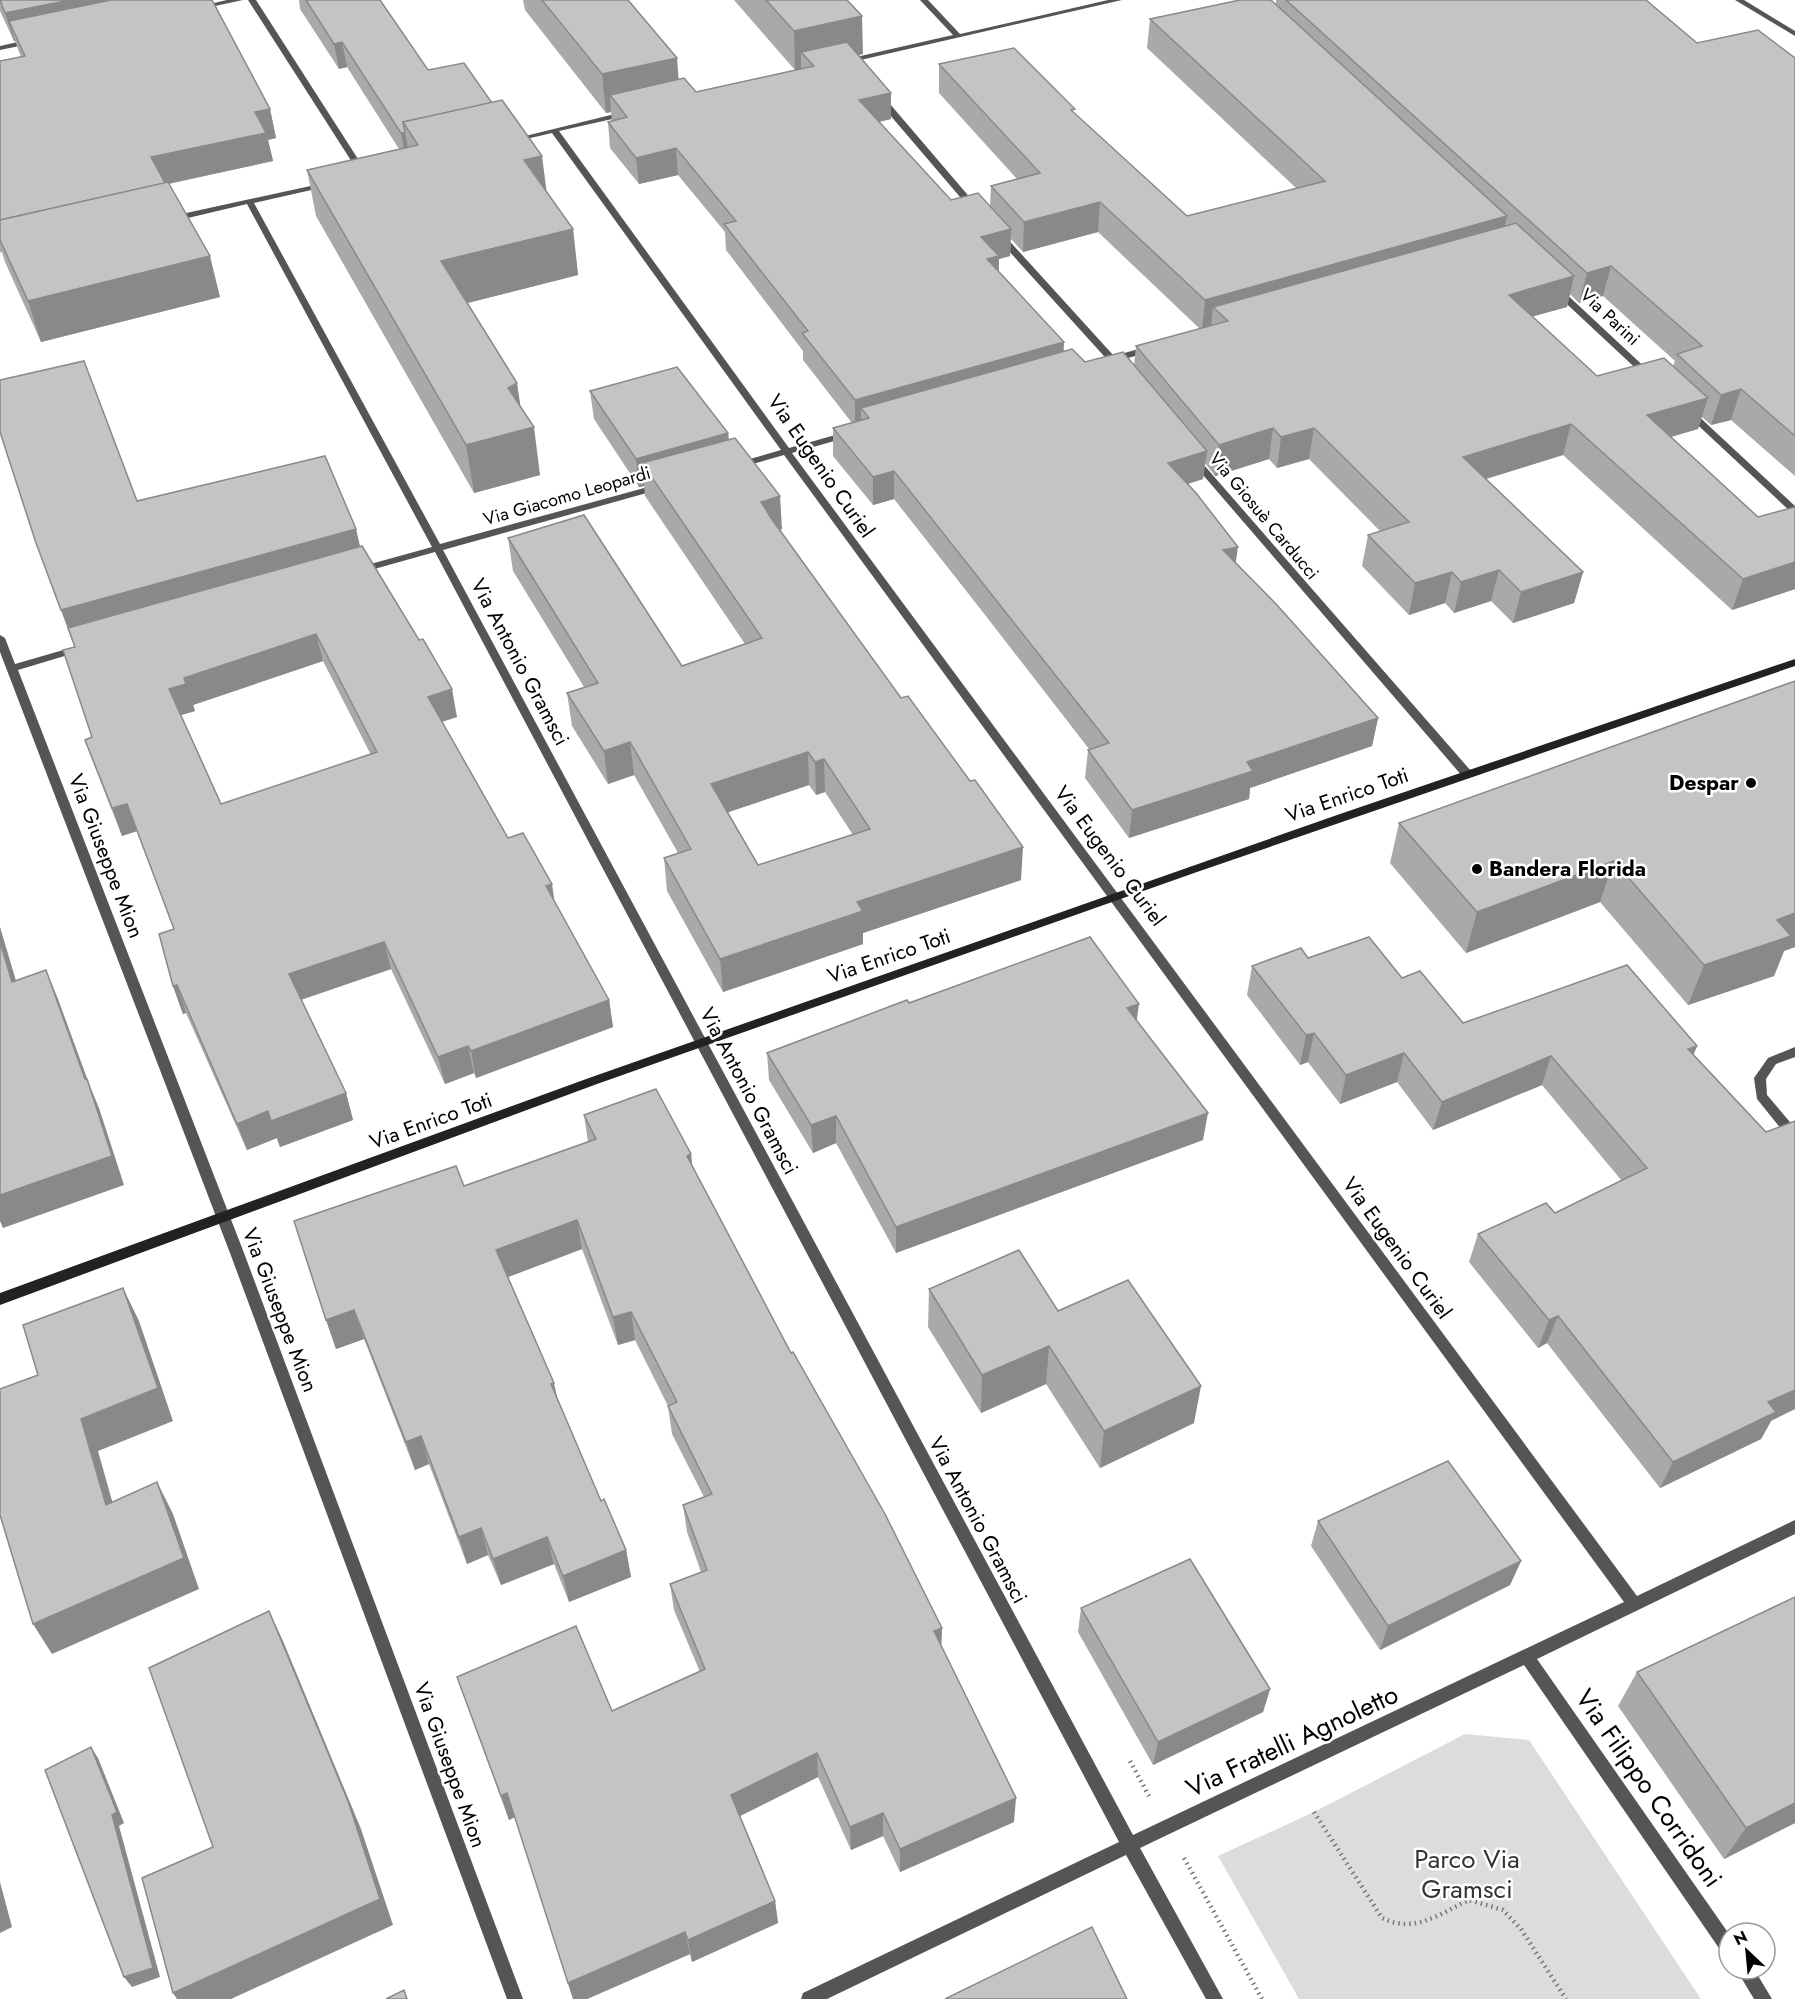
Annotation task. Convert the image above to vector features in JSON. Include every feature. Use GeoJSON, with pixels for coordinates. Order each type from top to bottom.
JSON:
{"type":"FeatureCollection","features":[{"type":"Feature","properties":{"kind":"street"},"geometry":{"type":"LineString","coordinates":[[195,8],[239,0]]}},
{"type":"Feature","properties":{"kind":"street"},"geometry":{"type":"LineString","coordinates":[[252,0],[365,176]]}},
{"type":"Feature","properties":{"kind":"street"},"geometry":{"type":"LineString","coordinates":[[924,0],[958,36]]}},
{"type":"Feature","properties":{"kind":"street"},"geometry":{"type":"LineString","coordinates":[[838,64],[1119,0]]}},
{"type":"Feature","properties":{"kind":"street"},"geometry":{"type":"LineString","coordinates":[[1738,0],[1795,34]]}},
{"type":"Feature","properties":{"kind":"street"},"geometry":{"type":"LineString","coordinates":[[0,48],[43,39]]}},
{"type":"Feature","properties":{"kind":"street"},"geometry":{"type":"LineString","coordinates":[[849,61],[857,70]]}},
{"type":"Feature","properties":{"kind":"street"},"geometry":{"type":"LineString","coordinates":[[872,88],[986,221]]}},
{"type":"Feature","properties":{"kind":"street"},"geometry":{"type":"LineString","coordinates":[[498,144],[633,112]]}},
{"type":"Feature","properties":{"kind":"street","name":"Via Eugenio Curiel"},"geometry":{"type":"LineString","coordinates":[[554,130],[872,570],[1635,1605]]}},
{"type":"Feature","properties":{"kind":"street"},"geometry":{"type":"LineString","coordinates":[[353,178],[376,173]]}},
{"type":"Feature","properties":{"kind":"street"},"geometry":{"type":"LineString","coordinates":[[159,222],[330,183]]}},
{"type":"Feature","properties":{"kind":"street","name":"Via Antonio Gramsci"},"geometry":{"type":"LineString","coordinates":[[249,201],[438,549],[1129,1844],[1215,1999]]}},
{"type":"Feature","properties":{"kind":"street"},"geometry":{"type":"LineString","coordinates":[[994,229],[1126,377]]}},
{"type":"Feature","properties":{"kind":"street","name":"Via Parini"},"geometry":{"type":"LineString","coordinates":[[1555,288],[1658,383]]}},
{"type":"Feature","properties":{"kind":"street"},"geometry":{"type":"LineString","coordinates":[[1100,363],[1157,347]]}},
{"type":"Feature","properties":{"kind":"street"},"geometry":{"type":"LineString","coordinates":[[1683,407],[1795,511]]}},
{"type":"Feature","properties":{"kind":"street"},"geometry":{"type":"LineString","coordinates":[[730,467],[855,432]]}},
{"type":"Feature","properties":{"kind":"street","name":"Via Giosuè Carducci"},"geometry":{"type":"LineString","coordinates":[[1184,447],[1242,517],[1467,774]]}},
{"type":"Feature","properties":{"kind":"street","name":"Via Giacomo Leopardi"},"geometry":{"type":"LineString","coordinates":[[353,572],[673,483]]}},
{"type":"Feature","properties":{"kind":"street","name":"Via Giuseppe Mion"},"geometry":{"type":"LineString","coordinates":[[0,638],[224,1219],[515,1999]]}},
{"type":"Feature","properties":{"kind":"street"},"geometry":{"type":"LineString","coordinates":[[12,668],[93,645]]}},
{"type":"Feature","properties":{"kind":"street","name":"Via Enrico Toti"},"geometry":{"type":"LineString","coordinates":[[0,1299],[224,1219],[588,1083],[1467,774],[1795,662]]}},
{"type":"Feature","properties":{"kind":"street"},"geometry":{"type":"LineString","coordinates":[[1795,1052],[1772,1061],[1760,1078],[1761,1096],[1795,1137]]}},
{"type":"Feature","properties":{"kind":"street","name":"Via Fratelli Agnoletto"},"geometry":{"type":"LineString","coordinates":[[809,1999],[1129,1844],[1527,1658],[1795,1527]]}},
{"type":"Feature","properties":{"kind":"street","name":"Via Filippo Corridoni"},"geometry":{"type":"LineString","coordinates":[[1527,1658],[1717,1931]]}},
{"type":"Feature","properties":{"kind":"street"},"geometry":{"type":"LineString","coordinates":[[1752,1981],[1764,1999]]}},
{"type":"Feature","properties":{"kind":"path"},"geometry":{"type":"LineString","coordinates":[[1126,1754],[1262,1999]]}},
{"type":"Feature","properties":{"kind":"path"},"geometry":{"type":"LineString","coordinates":[[1314,1812],[1382,1918],[1396,1925],[1416,1925],[1469,1900],[1503,1910],[1521,1929],[1566,1999]]}},
{"type":"Feature","properties":{"kind":"green space","name":"Parco Via Gramsci"},"geometry":{"type":"Polygon","coordinates":[[[1465,1734],[1529,1740],[1701,1999],[1299,1999],[1218,1856],[1314,1812],[1465,1734]]]}},
{"type":"Feature","properties":{"kind":"building"},"geometry":{"type":"Polygon","coordinates":[[[0,0],[70,0],[5,13],[0,0]]]}},
{"type":"Feature","properties":{"kind":"building"},"geometry":{"type":"Polygon","coordinates":[[[111,0],[212,0],[270,109],[255,112],[266,133],[151,157],[165,183],[0,220],[0,61],[25,56],[9,21],[111,0]]]}},
{"type":"Feature","properties":{"kind":"building"},"geometry":{"type":"Polygon","coordinates":[[[306,0],[380,0],[428,70],[464,63],[492,103],[403,122],[405,133],[401,133],[342,42],[334,44],[306,0]]]}},
{"type":"Feature","properties":{"kind":"building"},"geometry":{"type":"Polygon","coordinates":[[[542,0],[628,0],[677,58],[602,74],[542,0]]]}},
{"type":"Feature","properties":{"kind":"building"},"geometry":{"type":"Polygon","coordinates":[[[766,0],[847,0],[862,16],[794,31],[766,0]]]}},
{"type":"Feature","properties":{"kind":"building"},"geometry":{"type":"Polygon","coordinates":[[[1240,0],[1271,0],[1507,216],[1205,300],[1100,202],[1024,222],[991,186],[1040,173],[939,64],[1014,48],[1075,109],[1071,110],[1187,216],[1325,181],[1150,19],[1240,0]]]}},
{"type":"Feature","properties":{"kind":"building"},"geometry":{"type":"Polygon","coordinates":[[[1286,0],[1646,0],[1697,43],[1758,30],[1795,58],[1795,436],[1741,389],[1721,395],[1677,354],[1702,346],[1611,266],[1587,273],[1286,0]]]}},
{"type":"Feature","properties":{"kind":"building"},"geometry":{"type":"Polygon","coordinates":[[[847,42],[891,93],[859,100],[951,200],[978,193],[1011,229],[981,237],[999,256],[987,259],[1064,342],[855,400],[802,333],[808,331],[724,224],[736,221],[676,148],[636,158],[608,122],[627,117],[610,95],[684,78],[696,92],[814,66],[801,52],[847,42]]]}},
{"type":"Feature","properties":{"kind":"building"},"geometry":{"type":"Polygon","coordinates":[[[502,100],[542,156],[524,160],[573,229],[441,261],[517,383],[508,388],[534,427],[466,445],[307,170],[418,145],[403,122],[502,100]]]}},
{"type":"Feature","properties":{"kind":"building"},"geometry":{"type":"Polygon","coordinates":[[[168,182],[210,256],[28,301],[0,240],[0,220],[168,182]]]}},
{"type":"Feature","properties":{"kind":"building"},"geometry":{"type":"Polygon","coordinates":[[[1516,223],[1574,276],[1509,295],[1597,376],[1664,358],[1708,398],[1647,415],[1758,517],[1795,507],[1795,562],[1743,579],[1571,424],[1463,457],[1583,572],[1521,592],[1499,570],[1461,582],[1452,572],[1415,583],[1368,535],[1409,522],[1314,428],[1281,437],[1273,428],[1219,445],[1136,346],[1228,321],[1213,307],[1516,223]]]}},
{"type":"Feature","properties":{"kind":"building"},"geometry":{"type":"Polygon","coordinates":[[[1072,349],[1085,362],[1123,352],[1207,451],[1168,463],[1196,493],[1238,547],[1223,550],[1277,605],[1378,718],[1247,762],[1253,771],[1132,810],[1088,750],[1109,743],[894,471],[873,477],[833,428],[869,418],[861,408],[1072,349]]]}},
{"type":"Feature","properties":{"kind":"building"},"geometry":{"type":"Polygon","coordinates":[[[84,361],[137,501],[325,456],[356,529],[61,610],[36,543],[0,432],[0,380],[84,361]]]}},
{"type":"Feature","properties":{"kind":"building"},"geometry":{"type":"Polygon","coordinates":[[[677,367],[728,433],[636,459],[590,391],[677,367]]]}},
{"type":"Feature","properties":{"kind":"building"},"geometry":{"type":"Polygon","coordinates":[[[735,438],[780,496],[761,502],[771,518],[901,698],[908,696],[970,781],[975,780],[1023,847],[857,902],[863,911],[720,959],[664,858],[691,849],[630,742],[604,751],[567,693],[598,683],[508,538],[584,515],[682,666],[762,638],[642,463],[735,438]],[[808,752],[711,784],[758,865],[870,829],[824,759],[815,762],[808,752]]]}},
{"type":"Feature","properties":{"kind":"building"},"geometry":{"type":"Polygon","coordinates":[[[362,546],[419,640],[423,639],[452,689],[428,697],[508,838],[523,833],[552,884],[546,886],[609,1000],[471,1051],[468,1046],[438,1057],[384,942],[289,974],[346,1093],[271,1121],[268,1111],[237,1124],[177,985],[173,986],[159,934],[174,929],[127,804],[112,808],[85,740],[92,737],[63,650],[75,647],[68,628],[362,546]],[[316,634],[184,678],[186,684],[169,689],[221,804],[377,752],[316,634]]]}},
{"type":"Feature","properties":{"kind":"building"},"geometry":{"type":"Polygon","coordinates":[[[1795,681],[1795,913],[1777,920],[1791,936],[1704,965],[1614,861],[1477,912],[1399,823],[1795,681]]]}},
{"type":"Feature","properties":{"kind":"building"},"geometry":{"type":"Polygon","coordinates":[[[1090,937],[1139,1004],[1127,1008],[1208,1113],[896,1227],[836,1116],[811,1125],[767,1053],[907,1000],[909,1003],[1090,937]]]}},
{"type":"Feature","properties":{"kind":"building"},"geometry":{"type":"Polygon","coordinates":[[[1369,937],[1402,978],[1420,971],[1463,1023],[1627,965],[1697,1046],[1688,1049],[1766,1132],[1795,1121],[1795,1390],[1768,1402],[1776,1412],[1673,1462],[1558,1316],[1549,1320],[1478,1234],[1546,1203],[1555,1213],[1647,1168],[1551,1056],[1442,1102],[1404,1053],[1346,1075],[1314,1033],[1306,1035],[1252,966],[1301,948],[1308,958],[1369,937]]]}},
{"type":"Feature","properties":{"kind":"building"},"geometry":{"type":"Polygon","coordinates":[[[0,942],[12,982],[46,970],[85,1079],[87,1079],[112,1156],[0,1195],[0,942]]]}},
{"type":"Feature","properties":{"kind":"building"},"geometry":{"type":"Polygon","coordinates":[[[656,1089],[691,1154],[687,1156],[791,1353],[793,1352],[885,1514],[942,1628],[934,1631],[1016,1798],[900,1849],[883,1813],[850,1827],[817,1753],[731,1795],[775,1901],[688,1940],[685,1932],[568,1983],[507,1793],[501,1796],[457,1677],[576,1626],[612,1711],[705,1669],[670,1584],[707,1570],[683,1505],[712,1494],[668,1406],[677,1402],[631,1312],[613,1317],[577,1220],[496,1250],[554,1383],[551,1384],[601,1501],[604,1499],[626,1550],[563,1576],[547,1537],[493,1559],[481,1528],[459,1537],[421,1436],[406,1442],[354,1310],[326,1320],[294,1221],[456,1166],[464,1186],[596,1139],[584,1115],[656,1089]]]}},
{"type":"Feature","properties":{"kind":"building"},"geometry":{"type":"Polygon","coordinates":[[[1019,1250],[1058,1311],[1128,1280],[1201,1386],[1104,1431],[1049,1346],[982,1375],[929,1289],[1019,1250]]]}},
{"type":"Feature","properties":{"kind":"building"},"geometry":{"type":"Polygon","coordinates":[[[123,1288],[158,1388],[81,1419],[106,1505],[157,1482],[184,1558],[33,1624],[0,1515],[0,1389],[38,1375],[23,1325],[123,1288]]]}},
{"type":"Feature","properties":{"kind":"building"},"geometry":{"type":"Polygon","coordinates":[[[1448,1461],[1521,1561],[1388,1626],[1318,1521],[1448,1461]]]}},
{"type":"Feature","properties":{"kind":"building"},"geometry":{"type":"Polygon","coordinates":[[[1190,1559],[1270,1689],[1158,1742],[1081,1608],[1190,1559]]]}},
{"type":"Feature","properties":{"kind":"building"},"geometry":{"type":"Polygon","coordinates":[[[1795,1597],[1795,1803],[1746,1828],[1637,1672],[1795,1597]]]}},
{"type":"Feature","properties":{"kind":"building"},"geometry":{"type":"Polygon","coordinates":[[[269,1611],[348,1801],[380,1899],[173,1993],[142,1878],[213,1847],[149,1668],[269,1611]]]}},
{"type":"Feature","properties":{"kind":"building"},"geometry":{"type":"Polygon","coordinates":[[[91,1747],[117,1812],[112,1815],[153,1968],[124,1977],[45,1770],[91,1747]]]}},
{"type":"Feature","properties":{"kind":"building"},"geometry":{"type":"Polygon","coordinates":[[[1092,1927],[1127,1999],[945,1999],[1092,1927]]]}},
{"type":"Feature","properties":{"kind":"building"},"geometry":{"type":"Polygon","coordinates":[[[404,1990],[407,1999],[386,1999],[404,1990]]]}},
{"type":"Feature","properties":{"kind":"place","name":"Despar"},"geometry":{"type":"Point","coordinates":[1751,783]}},
{"type":"Feature","properties":{"kind":"place","name":"Bandera Florida"},"geometry":{"type":"Point","coordinates":[1477,869]}}]}
